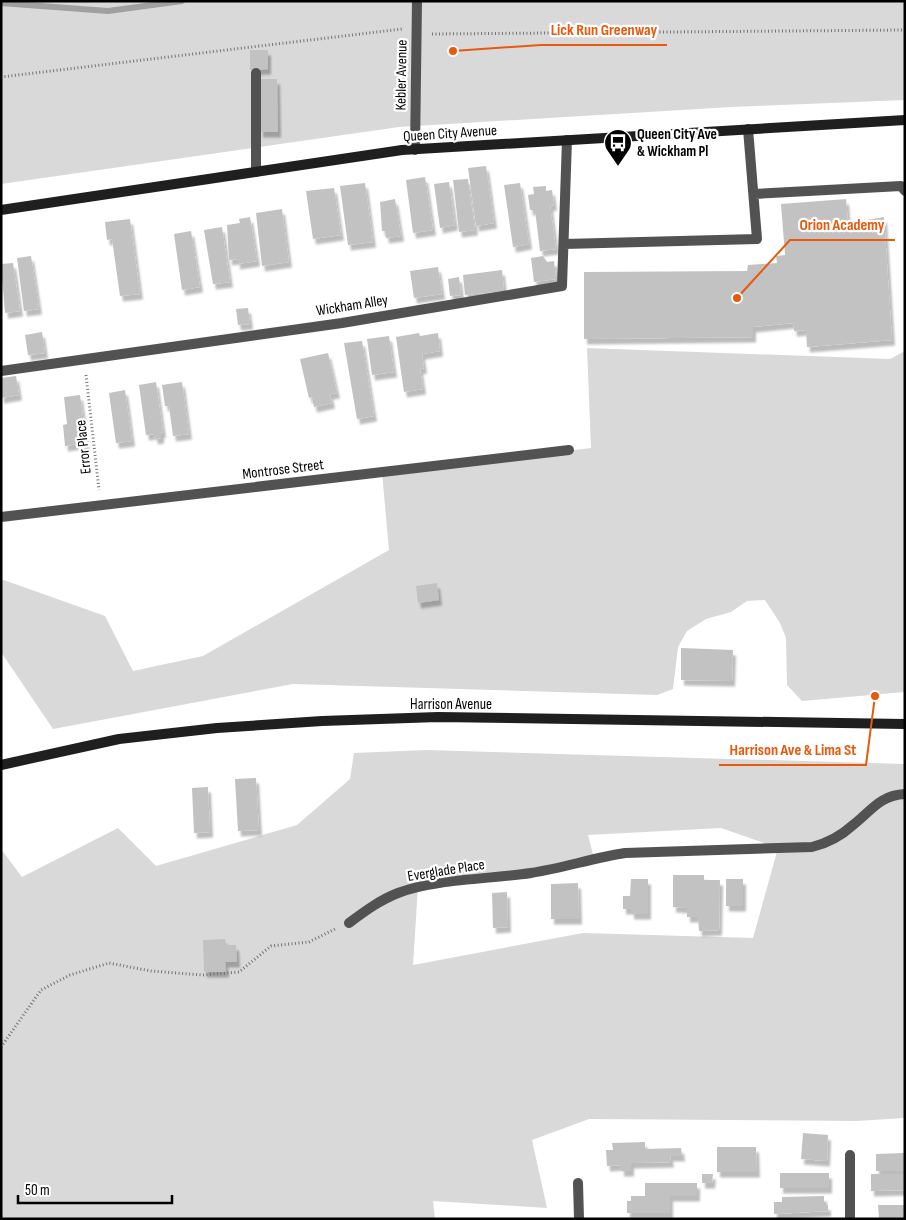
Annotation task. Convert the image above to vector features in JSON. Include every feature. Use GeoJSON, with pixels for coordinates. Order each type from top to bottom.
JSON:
{"type":"FeatureCollection","features":[{"type":"Feature","properties":{"kind":"main road","name":"Queen City Avenue"},"geometry":{"type":"LineString","coordinates":[[1,210],[415,150],[905,120]]}},
{"type":"Feature","properties":{"kind":"main road","name":"Harrison Avenue"},"geometry":{"type":"LineString","coordinates":[[1,765],[120,739],[217,728],[322,721],[438,717],[905,724]]}},
{"type":"Feature","properties":{"kind":"street","name":"Kebler Avenue"},"geometry":{"type":"LineString","coordinates":[[415,150],[417,3]]}},
{"type":"Feature","properties":{"kind":"street"},"geometry":{"type":"LineString","coordinates":[[256,73],[256,172]]}},
{"type":"Feature","properties":{"kind":"street"},"geometry":{"type":"LineString","coordinates":[[564,244],[758,239],[748,129]]}},
{"type":"Feature","properties":{"kind":"street","name":"Wickham Alley"},"geometry":{"type":"LineString","coordinates":[[1,371],[342,323],[562,286],[567,140]]}},
{"type":"Feature","properties":{"kind":"street"},"geometry":{"type":"LineString","coordinates":[[754,194],[901,186],[905,191]]}},
{"type":"Feature","properties":{"kind":"street","name":"Montrose Street"},"geometry":{"type":"LineString","coordinates":[[1,518],[569,450]]}},
{"type":"Feature","properties":{"kind":"street","name":"Everglade Place"},"geometry":{"type":"LineString","coordinates":[[349,923],[372,905],[399,892],[418,887],[532,873],[594,858],[625,853],[812,848],[830,842],[880,800],[894,795],[905,794]]}},
{"type":"Feature","properties":{"kind":"street"},"geometry":{"type":"LineString","coordinates":[[850,1155],[850,1219]]}},
{"type":"Feature","properties":{"kind":"street"},"geometry":{"type":"LineString","coordinates":[[578,1183],[579,1219]]}},
{"type":"Feature","properties":{"kind":"path"},"geometry":{"type":"LineString","coordinates":[[1,77],[402,29]]}},
{"type":"Feature","properties":{"kind":"path"},"geometry":{"type":"LineString","coordinates":[[431,34],[905,30]]}},
{"type":"Feature","properties":{"kind":"path","name":"Error Place"},"geometry":{"type":"LineString","coordinates":[[88,387],[100,506]]}},
{"type":"Feature","properties":{"kind":"path"},"geometry":{"type":"LineString","coordinates":[[1,1047],[41,990],[70,975],[109,963],[151,971],[194,975],[239,972],[271,946],[308,942],[349,923]]}},
{"type":"Feature","properties":{"kind":"shaded area"},"geometry":{"type":"Polygon","coordinates":[[[1,1],[905,1],[905,100],[731,107],[399,127],[1,184],[1,1]]]}},
{"type":"Feature","properties":{"kind":"shaded area"},"geometry":{"type":"Polygon","coordinates":[[[587,348],[890,359],[905,351],[905,692],[802,701],[787,685],[786,638],[780,623],[765,600],[747,601],[731,612],[706,619],[687,631],[678,647],[673,689],[657,695],[293,684],[53,729],[1,652],[1,579],[105,616],[133,671],[203,656],[389,550],[382,472],[591,448],[587,348]]]}},
{"type":"Feature","properties":{"kind":"shaded area"},"geometry":{"type":"Polygon","coordinates":[[[426,750],[905,764],[905,1118],[856,1121],[589,1119],[532,1140],[547,1208],[433,1201],[435,1219],[1,1219],[1,849],[22,877],[118,828],[156,866],[297,825],[350,779],[354,753],[426,750]],[[721,828],[588,835],[594,858],[418,887],[413,965],[583,933],[753,938],[778,848],[721,828]]]}},
{"type":"Feature","properties":{"kind":"building"},"geometry":{"type":"Polygon","coordinates":[[[250,50],[268,50],[268,69],[250,70],[250,50]]]}},
{"type":"Feature","properties":{"kind":"building"},"geometry":{"type":"Polygon","coordinates":[[[260,79],[277,79],[278,132],[260,132],[260,79]]]}},
{"type":"Feature","properties":{"kind":"building"},"geometry":{"type":"Polygon","coordinates":[[[486,166],[494,223],[476,226],[468,168],[486,166]]]}},
{"type":"Feature","properties":{"kind":"building"},"geometry":{"type":"Polygon","coordinates":[[[425,177],[433,230],[413,233],[406,180],[425,177]]]}},
{"type":"Feature","properties":{"kind":"building"},"geometry":{"type":"Polygon","coordinates":[[[468,179],[475,230],[459,232],[453,180],[468,179]]]}},
{"type":"Feature","properties":{"kind":"building"},"geometry":{"type":"Polygon","coordinates":[[[449,182],[455,225],[440,228],[434,184],[449,182]]]}},
{"type":"Feature","properties":{"kind":"building"},"geometry":{"type":"Polygon","coordinates":[[[365,183],[373,242],[348,245],[340,186],[365,183]]]}},
{"type":"Feature","properties":{"kind":"building"},"geometry":{"type":"Polygon","coordinates":[[[520,183],[529,244],[513,247],[504,185],[520,183]]]}},
{"type":"Feature","properties":{"kind":"building"},"geometry":{"type":"Polygon","coordinates":[[[546,186],[546,191],[552,190],[554,205],[550,206],[556,249],[540,251],[535,210],[530,210],[528,195],[534,194],[533,187],[546,186]]]}},
{"type":"Feature","properties":{"kind":"building"},"geometry":{"type":"Polygon","coordinates":[[[334,188],[341,235],[313,239],[306,191],[334,188]]]}},
{"type":"Feature","properties":{"kind":"building"},"geometry":{"type":"Polygon","coordinates":[[[395,199],[401,236],[386,238],[385,231],[382,231],[380,202],[395,199]]]}},
{"type":"Feature","properties":{"kind":"building"},"geometry":{"type":"Polygon","coordinates":[[[846,199],[848,223],[884,217],[892,340],[807,347],[806,330],[794,331],[793,323],[753,327],[753,337],[584,339],[584,272],[747,271],[748,265],[777,263],[776,256],[785,255],[781,204],[846,199]]]}},
{"type":"Feature","properties":{"kind":"building"},"geometry":{"type":"Polygon","coordinates":[[[282,209],[289,262],[262,266],[256,213],[282,209]]]}},
{"type":"Feature","properties":{"kind":"building"},"geometry":{"type":"Polygon","coordinates":[[[250,217],[257,261],[237,264],[237,259],[229,260],[227,225],[240,223],[239,219],[250,217]]]}},
{"type":"Feature","properties":{"kind":"building"},"geometry":{"type":"Polygon","coordinates":[[[130,219],[140,294],[120,296],[112,239],[107,240],[105,222],[130,219]]]}},
{"type":"Feature","properties":{"kind":"building"},"geometry":{"type":"Polygon","coordinates":[[[222,227],[230,282],[213,284],[204,230],[222,227]]]}},
{"type":"Feature","properties":{"kind":"building"},"geometry":{"type":"Polygon","coordinates":[[[191,231],[200,287],[182,290],[174,234],[191,231]]]}},
{"type":"Feature","properties":{"kind":"building"},"geometry":{"type":"Polygon","coordinates":[[[31,256],[39,309],[24,311],[17,258],[31,256]]]}},
{"type":"Feature","properties":{"kind":"building"},"geometry":{"type":"Polygon","coordinates":[[[543,256],[547,262],[554,261],[556,279],[534,282],[531,258],[543,256]]]}},
{"type":"Feature","properties":{"kind":"building"},"geometry":{"type":"Polygon","coordinates":[[[13,263],[20,311],[5,313],[1,264],[13,263]]]}},
{"type":"Feature","properties":{"kind":"building"},"geometry":{"type":"Polygon","coordinates":[[[438,267],[442,294],[414,298],[410,271],[438,267]]]}},
{"type":"Feature","properties":{"kind":"building"},"geometry":{"type":"Polygon","coordinates":[[[502,270],[504,291],[465,295],[463,275],[502,270]]]}},
{"type":"Feature","properties":{"kind":"building"},"geometry":{"type":"Polygon","coordinates":[[[459,277],[461,295],[450,296],[448,279],[459,277]]]}},
{"type":"Feature","properties":{"kind":"building"},"geometry":{"type":"Polygon","coordinates":[[[248,308],[250,324],[238,325],[236,309],[248,308]]]}},
{"type":"Feature","properties":{"kind":"building"},"geometry":{"type":"Polygon","coordinates":[[[42,332],[45,353],[28,355],[25,335],[42,332]]]}},
{"type":"Feature","properties":{"kind":"building"},"geometry":{"type":"Polygon","coordinates":[[[419,333],[420,336],[438,333],[440,351],[422,354],[424,368],[420,369],[423,389],[404,392],[396,337],[419,333]]]}},
{"type":"Feature","properties":{"kind":"building"},"geometry":{"type":"Polygon","coordinates":[[[389,336],[394,372],[372,375],[367,339],[389,336]]]}},
{"type":"Feature","properties":{"kind":"building"},"geometry":{"type":"Polygon","coordinates":[[[362,341],[374,416],[357,419],[344,343],[362,341]]]}},
{"type":"Feature","properties":{"kind":"building"},"geometry":{"type":"Polygon","coordinates":[[[328,353],[337,393],[330,394],[332,403],[314,407],[312,397],[309,398],[300,359],[328,353]]]}},
{"type":"Feature","properties":{"kind":"building"},"geometry":{"type":"Polygon","coordinates":[[[16,376],[19,395],[1,398],[1,378],[16,376]]]}},
{"type":"Feature","properties":{"kind":"building"},"geometry":{"type":"Polygon","coordinates":[[[156,382],[163,432],[161,433],[161,438],[155,439],[154,434],[146,435],[139,385],[156,382]]]}},
{"type":"Feature","properties":{"kind":"building"},"geometry":{"type":"Polygon","coordinates":[[[182,382],[189,434],[173,436],[169,406],[165,406],[162,385],[182,382]]]}},
{"type":"Feature","properties":{"kind":"building"},"geometry":{"type":"Polygon","coordinates":[[[125,390],[132,441],[116,443],[109,393],[125,390]]]}},
{"type":"Feature","properties":{"kind":"building"},"geometry":{"type":"Polygon","coordinates":[[[80,395],[87,447],[78,448],[78,444],[65,446],[63,425],[67,424],[64,397],[80,395]]]}},
{"type":"Feature","properties":{"kind":"building"},"geometry":{"type":"Polygon","coordinates":[[[437,583],[439,600],[418,603],[416,586],[437,583]]]}},
{"type":"Feature","properties":{"kind":"building"},"geometry":{"type":"Polygon","coordinates":[[[681,648],[733,650],[732,681],[681,680],[681,648]]]}},
{"type":"Feature","properties":{"kind":"building"},"geometry":{"type":"Polygon","coordinates":[[[256,778],[259,830],[238,831],[235,779],[256,778]]]}},
{"type":"Feature","properties":{"kind":"building"},"geometry":{"type":"Polygon","coordinates":[[[208,787],[210,832],[194,833],[192,788],[208,787]]]}},
{"type":"Feature","properties":{"kind":"building"},"geometry":{"type":"Polygon","coordinates":[[[673,875],[704,875],[704,880],[720,880],[719,930],[699,931],[698,917],[687,917],[687,908],[673,907],[673,875]]]}},
{"type":"Feature","properties":{"kind":"building"},"geometry":{"type":"Polygon","coordinates":[[[631,879],[648,879],[648,914],[631,914],[631,909],[623,909],[623,896],[630,896],[631,879]]]}},
{"type":"Feature","properties":{"kind":"building"},"geometry":{"type":"Polygon","coordinates":[[[726,879],[743,879],[743,906],[726,906],[726,879]]]}},
{"type":"Feature","properties":{"kind":"building"},"geometry":{"type":"Polygon","coordinates":[[[578,883],[579,919],[551,919],[551,884],[578,883]]]}},
{"type":"Feature","properties":{"kind":"building"},"geometry":{"type":"Polygon","coordinates":[[[507,892],[508,927],[493,928],[492,893],[507,892]]]}},
{"type":"Feature","properties":{"kind":"building"},"geometry":{"type":"Polygon","coordinates":[[[225,939],[226,945],[236,945],[237,962],[225,962],[226,972],[204,972],[203,940],[225,939]]]}},
{"type":"Feature","properties":{"kind":"building"},"geometry":{"type":"Polygon","coordinates":[[[803,1133],[828,1135],[827,1161],[801,1159],[803,1133]]]}},
{"type":"Feature","properties":{"kind":"building"},"geometry":{"type":"Polygon","coordinates":[[[645,1142],[645,1149],[681,1148],[682,1156],[670,1156],[671,1162],[631,1163],[631,1171],[621,1171],[621,1165],[607,1166],[606,1150],[613,1150],[612,1143],[645,1142]]]}},
{"type":"Feature","properties":{"kind":"building"},"geometry":{"type":"Polygon","coordinates":[[[717,1147],[756,1147],[757,1172],[717,1172],[717,1147]]]}},
{"type":"Feature","properties":{"kind":"building"},"geometry":{"type":"Polygon","coordinates":[[[905,1153],[905,1171],[876,1171],[876,1154],[905,1153]]]}},
{"type":"Feature","properties":{"kind":"building"},"geometry":{"type":"Polygon","coordinates":[[[780,1173],[829,1173],[829,1188],[780,1188],[780,1173]]]}},
{"type":"Feature","properties":{"kind":"building"},"geometry":{"type":"Polygon","coordinates":[[[702,1174],[713,1174],[712,1183],[702,1183],[702,1174]]]}},
{"type":"Feature","properties":{"kind":"building"},"geometry":{"type":"Polygon","coordinates":[[[871,1174],[905,1174],[905,1190],[871,1191],[871,1174]]]}},
{"type":"Feature","properties":{"kind":"building"},"geometry":{"type":"Polygon","coordinates":[[[645,1183],[697,1183],[697,1196],[670,1196],[670,1213],[627,1213],[627,1201],[631,1201],[631,1196],[645,1196],[645,1183]]]}},
{"type":"Feature","properties":{"kind":"building"},"geometry":{"type":"Polygon","coordinates":[[[824,1196],[824,1205],[828,1205],[828,1211],[774,1214],[774,1202],[782,1202],[782,1197],[824,1196]]]}},
{"type":"Feature","properties":{"kind":"building"},"geometry":{"type":"Polygon","coordinates":[[[878,1205],[905,1205],[905,1219],[879,1219],[878,1205]]]}},
{"type":"Feature","properties":{"kind":"waterway"},"geometry":{"type":"LineString","coordinates":[[1,3],[108,11],[182,1]]}},
{"type":"Feature","properties":{"kind":"place","name":"Lick Run Greenway"},"geometry":{"type":"Point","coordinates":[453,51]}},
{"type":"Feature","properties":{"kind":"place","name":"Queen City Ave & Wickham Pl"},"geometry":{"type":"Point","coordinates":[618,167]}},
{"type":"Feature","properties":{"kind":"place","name":"Orion Academy"},"geometry":{"type":"Point","coordinates":[737,298]}},
{"type":"Feature","properties":{"kind":"place","name":"Harrison Ave & Lima St"},"geometry":{"type":"Point","coordinates":[875,696]}}]}
